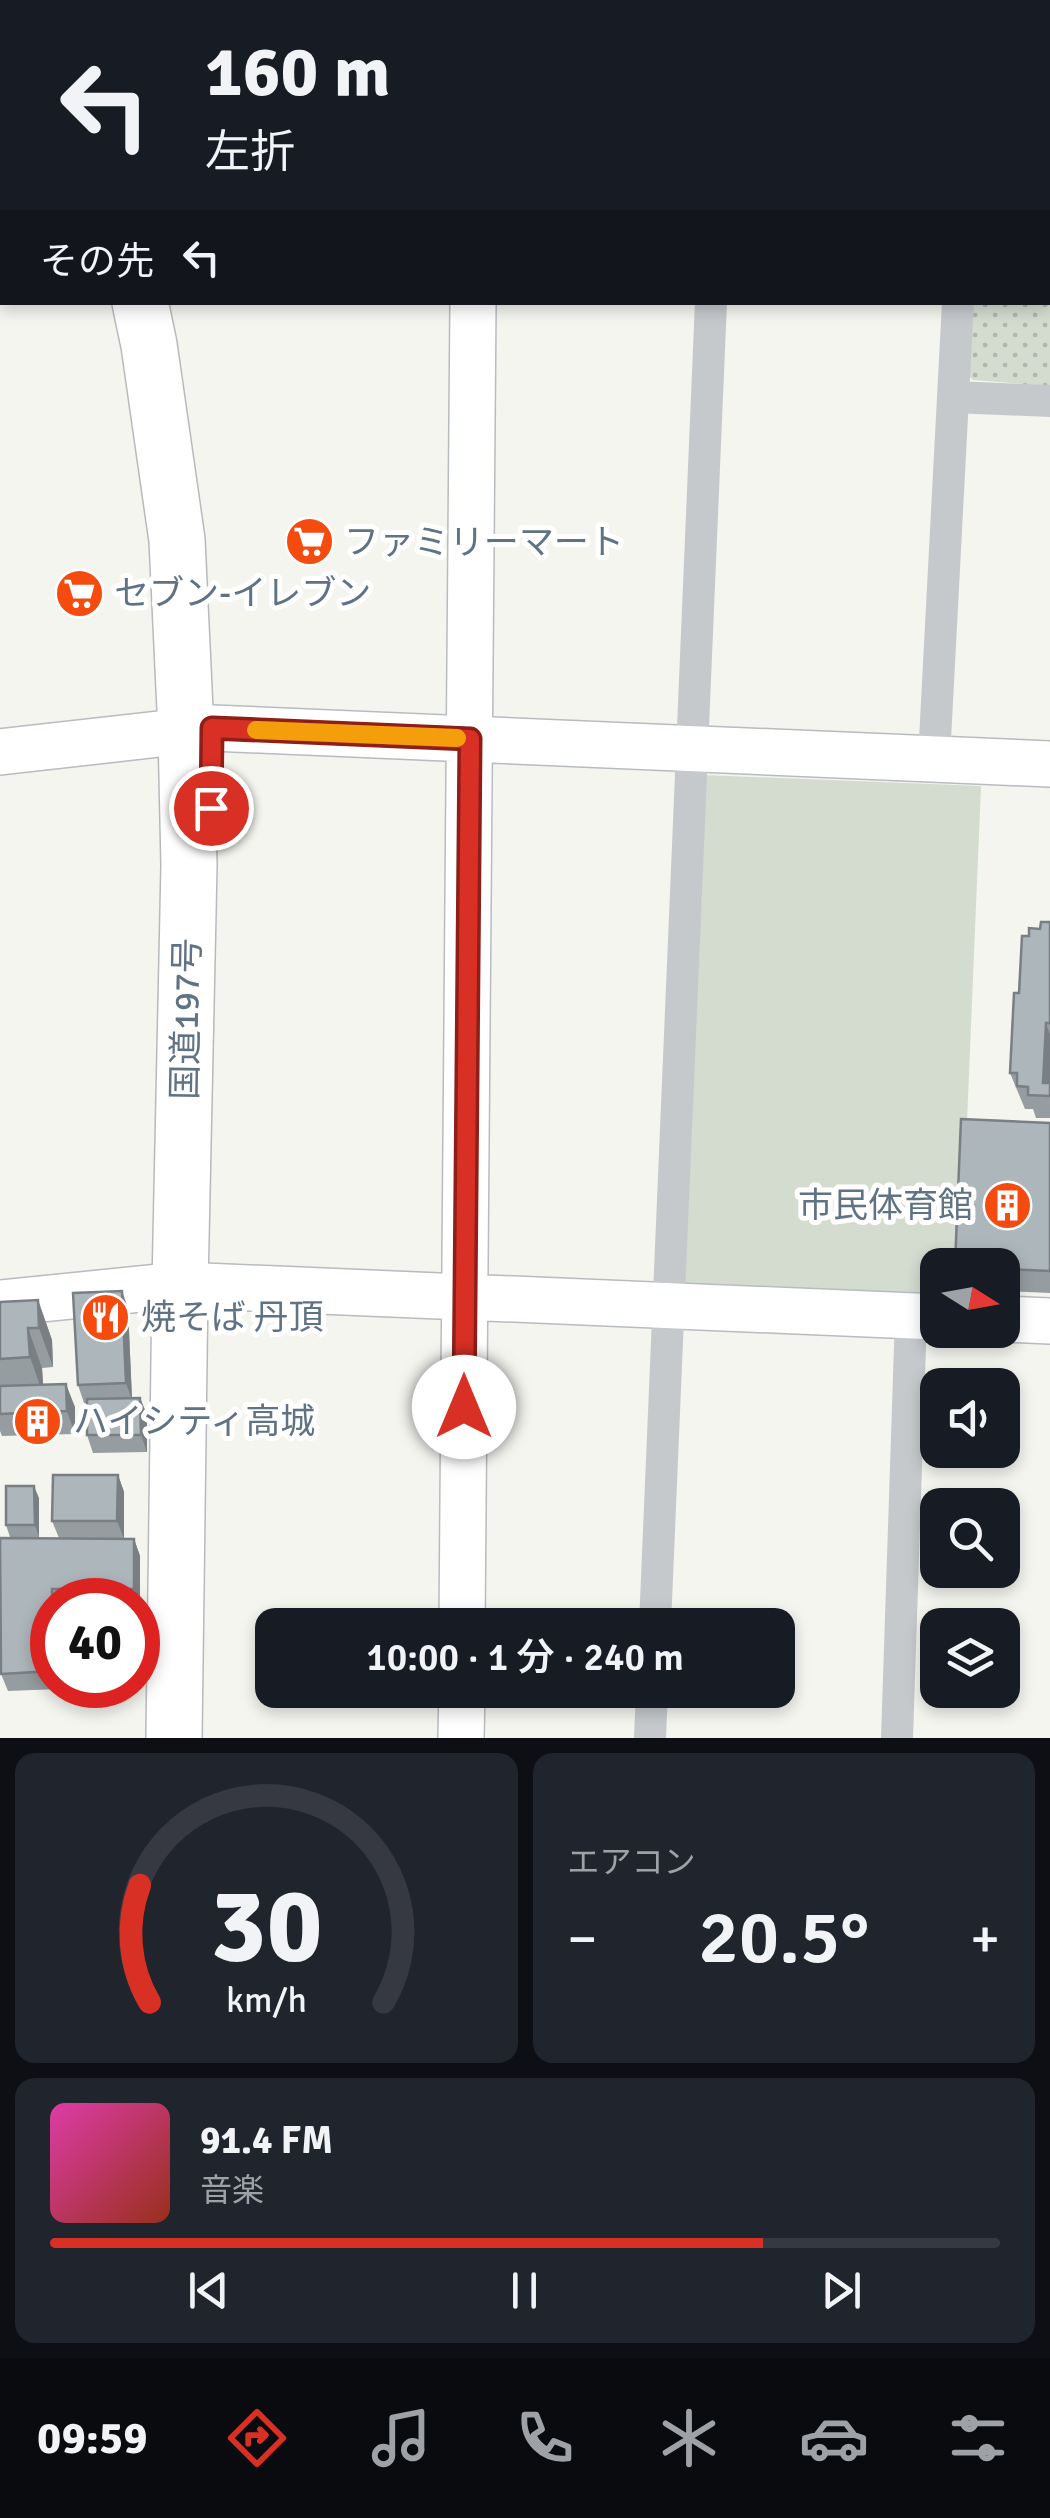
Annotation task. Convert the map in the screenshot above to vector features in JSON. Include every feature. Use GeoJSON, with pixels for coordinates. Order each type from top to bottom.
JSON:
{"type":"FeatureCollection","features":[{"type":"Feature","properties":{"kind":"highway","name":"国道197号"},"geometry":{"type":"LineString","coordinates":[[140,305],[177,540],[199,730]]}},
{"type":"Feature","properties":{"kind":"highway","name":"国道197号"},"geometry":{"type":"LineString","coordinates":[[167,305],[200,527],[193,1286],[200,1738]]}},
{"type":"Feature","properties":{"kind":"highway","name":"国道197号"},"geometry":{"type":"LineString","coordinates":[[174,1738],[193,1286]]}},
{"type":"Feature","properties":{"kind":"street"},"geometry":{"type":"LineString","coordinates":[[462,1608],[474,305]]}},
{"type":"Feature","properties":{"kind":"street"},"geometry":{"type":"LineString","coordinates":[[656,1608],[711,305]]}},
{"type":"Feature","properties":{"kind":"street"},"geometry":{"type":"LineString","coordinates":[[934,759],[958,305]]}},
{"type":"Feature","properties":{"kind":"street"},"geometry":{"type":"LineString","coordinates":[[953,397],[1050,401]]}},
{"type":"Feature","properties":{"kind":"street"},"geometry":{"type":"LineString","coordinates":[[0,752],[199,730],[1050,764]]}},
{"type":"Feature","properties":{"kind":"street"},"geometry":{"type":"LineString","coordinates":[[0,1303],[193,1286],[920,1316]]}},
{"type":"Feature","properties":{"kind":"street"},"geometry":{"type":"LineString","coordinates":[[1020,1320],[1050,1321]]}},
{"type":"Feature","properties":{"kind":"street"},"geometry":{"type":"LineString","coordinates":[[897,1738],[922,1348]]}},
{"type":"Feature","properties":{"kind":"street"},"geometry":{"type":"LineString","coordinates":[[461,1738],[462,1708]]}},
{"type":"Feature","properties":{"kind":"street"},"geometry":{"type":"LineString","coordinates":[[650,1738],[651,1708]]}},
{"type":"Feature","properties":{"kind":"shaded area"},"geometry":{"type":"Polygon","coordinates":[[[968,305],[1050,305],[1050,386],[973,380],[965,372],[968,305]]]}},
{"type":"Feature","properties":{"kind":"shaded area"},"geometry":{"type":"Polygon","coordinates":[[[704,775],[981,786],[962,1248],[920,1248],[920,1296],[683,1286],[704,775]]]}},
{"type":"Feature","properties":{"kind":"building"},"geometry":{"type":"Polygon","coordinates":[[[1041,922],[1050,922],[1050,1023],[1046,1023],[1043,1083],[1050,1083],[1050,1096],[1028,1095],[1028,1087],[1017,1086],[1017,1073],[1010,1073],[1022,936],[1029,936],[1029,928],[1040,929],[1041,922]]]}},
{"type":"Feature","properties":{"kind":"building","name":"市民体育館"},"geometry":{"type":"Polygon","coordinates":[[[961,1119],[1050,1123],[1050,1271],[1020,1270],[1020,1248],[956,1248],[961,1119]]]}},
{"type":"Feature","properties":{"kind":"building"},"geometry":{"type":"Polygon","coordinates":[[[122,1291],[126,1383],[78,1385],[73,1293],[122,1291]]]}},
{"type":"Feature","properties":{"kind":"building"},"geometry":{"type":"Polygon","coordinates":[[[38,1300],[39,1328],[28,1328],[30,1357],[0,1359],[0,1302],[38,1300]]]}},
{"type":"Feature","properties":{"kind":"building"},"geometry":{"type":"Polygon","coordinates":[[[66,1384],[67,1411],[0,1414],[0,1386],[66,1384]]]}},
{"type":"Feature","properties":{"kind":"building"},"geometry":{"type":"Polygon","coordinates":[[[140,1398],[141,1435],[87,1435],[87,1399],[140,1398]]]}},
{"type":"Feature","properties":{"kind":"building"},"geometry":{"type":"Polygon","coordinates":[[[53,1475],[118,1475],[117,1521],[52,1521],[53,1475]]]}},
{"type":"Feature","properties":{"kind":"building"},"geometry":{"type":"Polygon","coordinates":[[[6,1486],[34,1486],[35,1525],[6,1525],[6,1486]]]}},
{"type":"Feature","properties":{"kind":"building"},"geometry":{"type":"Polygon","coordinates":[[[0,1538],[134,1539],[134,1578],[30,1578],[30,1672],[1,1674],[0,1538]]]}},
{"type":"Feature","properties":{"kind":"slow traffic"},"geometry":{"type":"LineString","coordinates":[[256,730],[457,738]]}},
{"type":"Feature","properties":{"kind":"place","name":"ファミリーマート"},"geometry":{"type":"Point","coordinates":[309,542]}},
{"type":"Feature","properties":{"kind":"place","name":"セブン-イレブン"},"geometry":{"type":"Point","coordinates":[79,593]}},
{"type":"Feature","properties":{"kind":"place","name":"市民体育館"},"geometry":{"type":"Point","coordinates":[1008,1205]}},
{"type":"Feature","properties":{"kind":"place","name":"焼そば 丹頂"},"geometry":{"type":"Point","coordinates":[106,1317]}},
{"type":"Feature","properties":{"kind":"place","name":"ハイシティ高城"},"geometry":{"type":"Point","coordinates":[38,1421]}},
{"type":"Feature","properties":{"kind":"route"},"geometry":{"type":"LineString","coordinates":[[211,808],[212,728],[470,739],[464,1407]]}}]}
